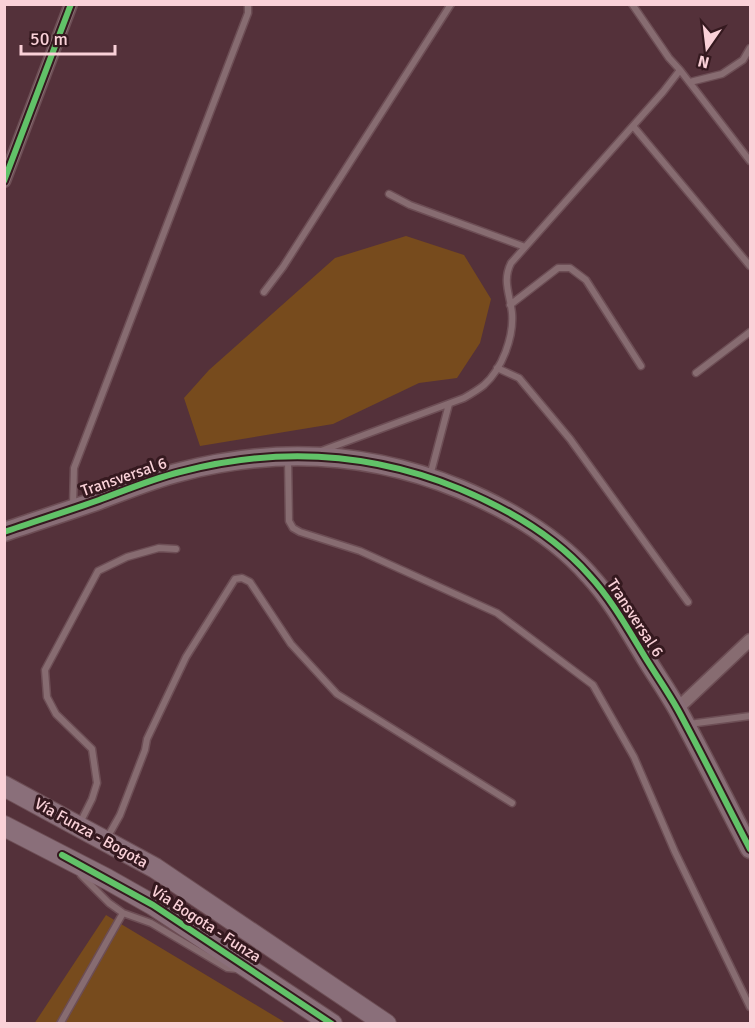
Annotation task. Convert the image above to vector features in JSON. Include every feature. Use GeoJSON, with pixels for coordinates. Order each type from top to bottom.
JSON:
{"type":"FeatureCollection","features":[{"type":"Feature","properties":{"kind":"main road","name":"Vía Funza - Bogota"},"geometry":{"type":"LineString","coordinates":[[4,786],[155,868],[386,1023]]}},
{"type":"Feature","properties":{"kind":"main road","name":"Vía Bogota - Funza"},"geometry":{"type":"LineString","coordinates":[[4,826],[153,905],[332,1023]]}},
{"type":"Feature","properties":{"kind":"main road"},"geometry":{"type":"LineString","coordinates":[[62,855],[79,826]]}},
{"type":"Feature","properties":{"kind":"street"},"geometry":{"type":"LineString","coordinates":[[4,181],[71,4]]}},
{"type":"Feature","properties":{"kind":"street","name":"Transversal 6"},"geometry":{"type":"LineString","coordinates":[[4,532],[182,471],[229,462],[288,456],[309,455],[355,459],[402,469],[483,498],[550,538],[590,575],[613,604],[681,717],[750,849]]}},
{"type":"Feature","properties":{"kind":"street"},"geometry":{"type":"LineString","coordinates":[[681,717],[750,640]]}},
{"type":"Feature","properties":{"kind":"lane"},"geometry":{"type":"LineString","coordinates":[[73,509],[74,468],[248,13],[248,4]]}},
{"type":"Feature","properties":{"kind":"lane"},"geometry":{"type":"LineString","coordinates":[[264,292],[283,267],[451,4]]}},
{"type":"Feature","properties":{"kind":"lane"},"geometry":{"type":"LineString","coordinates":[[632,4],[669,58],[750,161]]}},
{"type":"Feature","properties":{"kind":"lane"},"geometry":{"type":"LineString","coordinates":[[690,82],[722,74],[743,60],[750,48]]}},
{"type":"Feature","properties":{"kind":"lane"},"geometry":{"type":"LineString","coordinates":[[309,455],[449,405],[484,385],[497,368],[509,342],[512,327],[506,283],[511,263],[680,70]]}},
{"type":"Feature","properties":{"kind":"lane"},"geometry":{"type":"LineString","coordinates":[[633,126],[750,266]]}},
{"type":"Feature","properties":{"kind":"lane"},"geometry":{"type":"LineString","coordinates":[[389,194],[410,206],[525,247]]}},
{"type":"Feature","properties":{"kind":"lane"},"geometry":{"type":"LineString","coordinates":[[510,305],[558,268],[570,268],[586,280],[641,366]]}},
{"type":"Feature","properties":{"kind":"lane"},"geometry":{"type":"LineString","coordinates":[[696,373],[750,332]]}},
{"type":"Feature","properties":{"kind":"lane"},"geometry":{"type":"LineString","coordinates":[[497,368],[519,378],[570,439],[688,602]]}},
{"type":"Feature","properties":{"kind":"lane"},"geometry":{"type":"LineString","coordinates":[[429,477],[449,405]]}},
{"type":"Feature","properties":{"kind":"lane"},"geometry":{"type":"LineString","coordinates":[[288,456],[289,521],[293,528],[360,551],[497,612],[593,685],[634,757],[675,852],[750,1007]]}},
{"type":"Feature","properties":{"kind":"lane"},"geometry":{"type":"LineString","coordinates":[[79,826],[98,783],[92,749],[56,714],[46,698],[45,670],[99,571],[127,557],[159,548],[176,549]]}},
{"type":"Feature","properties":{"kind":"lane"},"geometry":{"type":"LineString","coordinates":[[105,841],[120,815],[147,739],[186,657],[235,579],[242,578],[250,582],[291,644],[337,694],[512,803]]}},
{"type":"Feature","properties":{"kind":"lane"},"geometry":{"type":"LineString","coordinates":[[681,717],[750,716]]}},
{"type":"Feature","properties":{"kind":"lane"},"geometry":{"type":"LineString","coordinates":[[62,855],[109,903],[123,913],[151,923],[227,968],[255,971]]}},
{"type":"Feature","properties":{"kind":"lane"},"geometry":{"type":"LineString","coordinates":[[60,1023],[123,913]]}},
{"type":"Feature","properties":{"kind":"shaded area"},"geometry":{"type":"Polygon","coordinates":[[[406,236],[464,255],[491,299],[480,343],[457,378],[419,383],[333,424],[200,446],[184,398],[209,370],[335,258],[406,236]]]}},
{"type":"Feature","properties":{"kind":"shaded area"},"geometry":{"type":"Polygon","coordinates":[[[106,915],[286,1023],[34,1024],[106,915]]]}},
{"type":"Feature","properties":{"kind":"cycle path"},"geometry":{"type":"LineString","coordinates":[[4,181],[71,4]]}},
{"type":"Feature","properties":{"kind":"cycle path"},"geometry":{"type":"LineString","coordinates":[[4,532],[170,475],[216,464],[251,459],[286,456],[356,460],[425,476],[460,489],[513,514],[545,535],[575,561],[605,594],[674,703],[750,849]]}},
{"type":"Feature","properties":{"kind":"cycle path"},"geometry":{"type":"LineString","coordinates":[[62,855],[153,905],[332,1024]]}}]}
